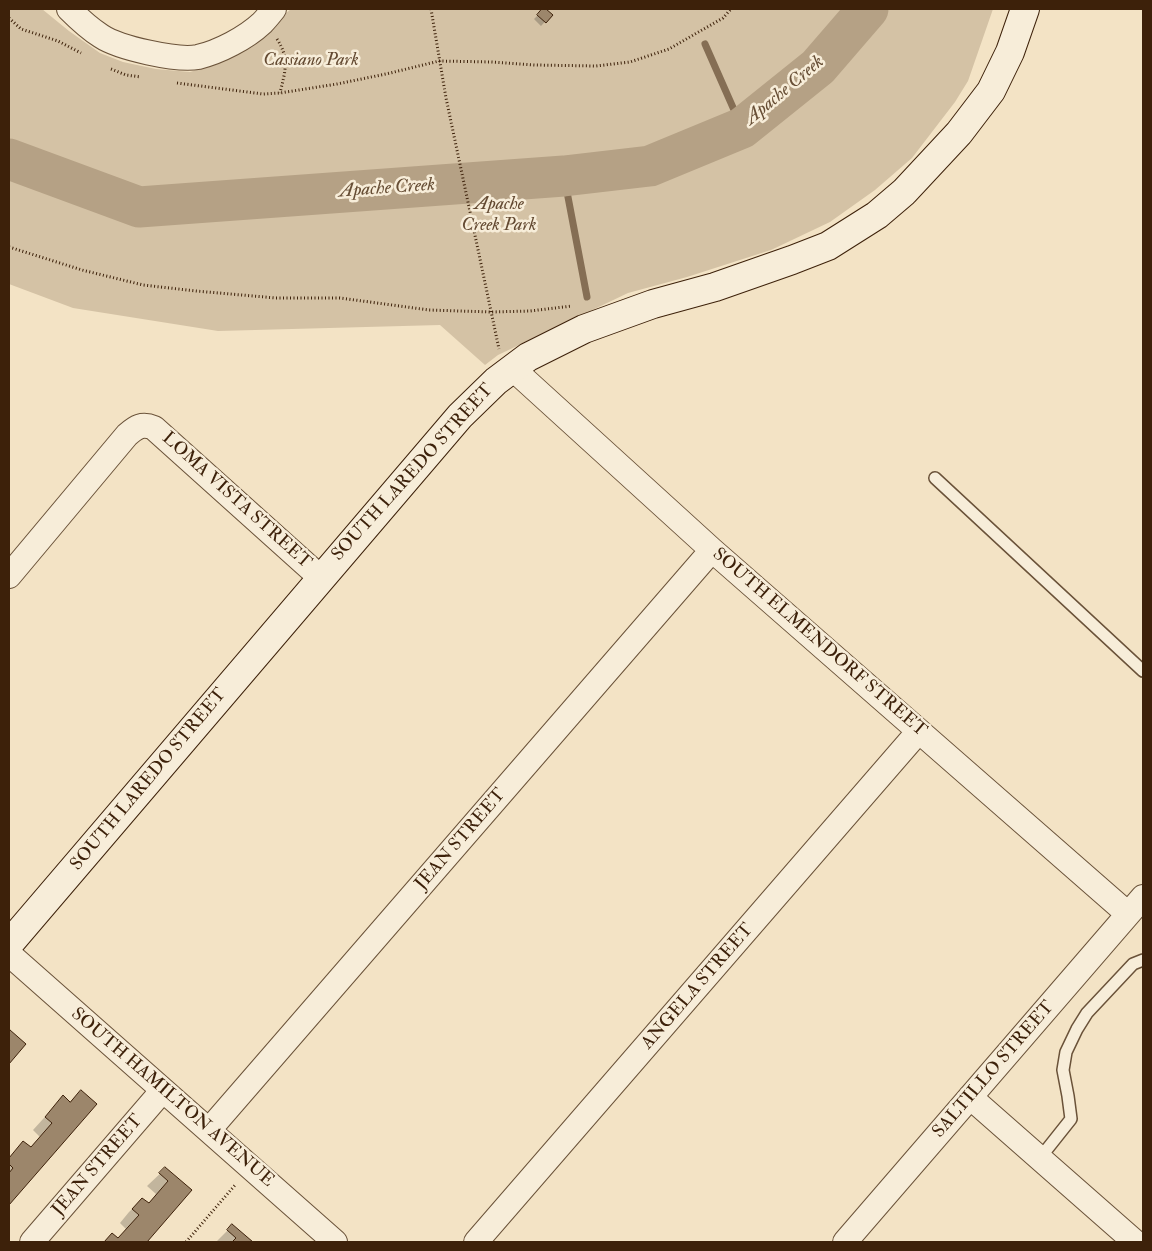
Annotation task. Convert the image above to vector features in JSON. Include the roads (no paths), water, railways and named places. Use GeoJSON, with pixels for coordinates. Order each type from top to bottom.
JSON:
{"type":"FeatureCollection","features":[{"type":"Feature","properties":{"kind":"street"},"geometry":{"type":"LineString","coordinates":[[70,9],[80,20],[103,38],[133,50],[196,58],[220,50],[240,39],[261,24],[274,9]]}},
{"type":"Feature","properties":{"kind":"street","name":"SOUTH LAREDO STREET"},"geometry":{"type":"LineString","coordinates":[[9,944],[460,416],[496,380],[505,359],[528,356],[584,329],[652,304],[716,287],[792,260],[828,246],[876,216],[904,192],[959,133],[991,91],[1010,52],[1025,9]]}},
{"type":"Feature","properties":{"kind":"street","name":"SOUTH ELMENDORF STREET"},"geometry":{"type":"LineString","coordinates":[[505,359],[712,550],[919,731],[1136,906]]}},
{"type":"Feature","properties":{"kind":"street","name":"LOMA VISTA STREET"},"geometry":{"type":"LineString","coordinates":[[9,576],[127,435],[135,429],[147,425],[154,428],[321,578]]}},
{"type":"Feature","properties":{"kind":"street","name":"JEAN STREET"},"geometry":{"type":"LineString","coordinates":[[209,1130],[712,550]]}},
{"type":"Feature","properties":{"kind":"street","name":"ANGELA STREET"},"geometry":{"type":"LineString","coordinates":[[476,1242],[919,731]]}},
{"type":"Feature","properties":{"kind":"street","name":"SALTILLO STREET"},"geometry":{"type":"LineString","coordinates":[[845,1242],[1136,906]]}},
{"type":"Feature","properties":{"kind":"street","name":"SOUTH HAMILTON AVENUE"},"geometry":{"type":"LineString","coordinates":[[9,954],[336,1242]]}},
{"type":"Feature","properties":{"kind":"street","name":"JEAN STREET"},"geometry":{"type":"LineString","coordinates":[[32,1242],[164,1090]]}},
{"type":"Feature","properties":{"kind":"street"},"geometry":{"type":"LineString","coordinates":[[970,1098],[1135,1242]]}},
{"type":"Feature","properties":{"kind":"lane"},"geometry":{"type":"LineString","coordinates":[[935,478],[1143,671]]}},
{"type":"Feature","properties":{"kind":"lane"},"geometry":{"type":"LineString","coordinates":[[1040,1158],[1071,1119],[1063,1070],[1066,1052],[1077,1029],[1087,1013],[1133,964],[1143,960]]}},
{"type":"Feature","properties":{"kind":"waterway","name":"Apache Creek"},"geometry":{"type":"LineString","coordinates":[[9,159],[139,207],[564,176],[650,166],[742,128],[818,67],[868,9]]}},
{"type":"Feature","properties":{"kind":"waterway"},"geometry":{"type":"LineString","coordinates":[[705,44],[742,128]]}},
{"type":"Feature","properties":{"kind":"waterway"},"geometry":{"type":"LineString","coordinates":[[564,176],[587,297]]}},
{"type":"Feature","properties":{"kind":"park label","name":"Cassiano Park"},"geometry":{"type":"Point","coordinates":[311,61]}},
{"type":"Feature","properties":{"kind":"park label","name":"Apache Creek Park"},"geometry":{"type":"Point","coordinates":[499,215]}}]}
